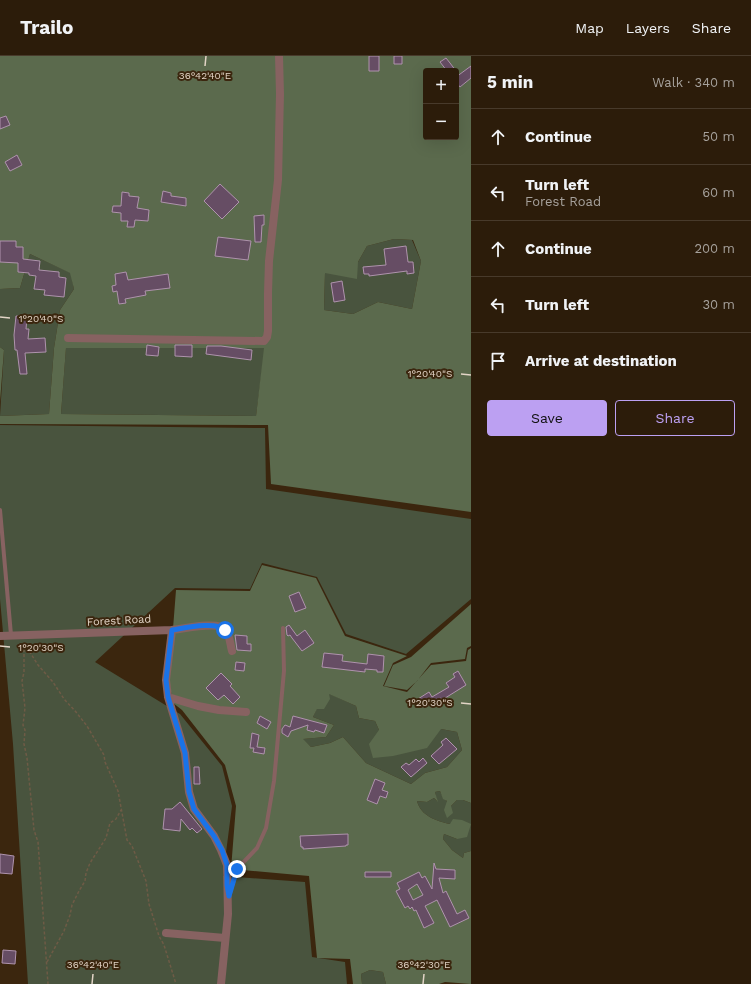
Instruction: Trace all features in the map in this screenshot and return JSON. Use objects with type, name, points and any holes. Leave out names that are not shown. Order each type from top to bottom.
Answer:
[{"type":"street","points":[[68,338],[264,341],[267,337],[269,261],[278,180],[280,94],[279,56]]},
{"type":"street","name":"Forest Road","points":[[0,636],[172,630],[206,626],[222,626],[229,636],[232,651]]},
{"type":"street","points":[[172,630],[166,680],[168,697],[185,753],[189,792],[194,809],[214,836],[222,850],[227,865],[227,885],[229,896],[221,984]]},
{"type":"street","points":[[168,697],[198,706],[219,710],[246,712]]},
{"type":"street","points":[[166,933],[226,938]]},
{"type":"lane","points":[[0,510],[15,635]]},
{"type":"lane","points":[[229,896],[237,869],[257,848],[266,828],[274,781],[284,670],[283,628]]},
{"type":"path","points":[[15,635],[24,642],[38,665],[87,726],[104,755],[105,762],[118,792],[127,840],[132,846],[146,881],[149,904],[176,984]]},
{"type":"path","points":[[24,642],[24,672],[22,681],[26,708],[23,725],[25,730],[24,744],[27,758],[34,830],[38,842],[48,984]]},
{"type":"path","points":[[47,963],[64,931],[72,905],[85,881],[86,872],[90,863],[106,838],[110,823],[116,819],[121,810]]},
{"type":"green space","points":[[0,56],[471,56],[471,512],[271,484],[268,425],[0,424],[0,416],[49,414],[54,348],[60,310],[74,289],[70,273],[30,254],[20,288],[0,289]],"holes":[[[394,239],[413,240],[421,261],[412,309],[378,302],[353,314],[324,310],[325,273],[357,279],[358,262],[367,246]],[[66,348],[264,348],[256,416],[61,414]]]},
{"type":"green space","points":[[394,239],[412,240],[421,261],[412,309],[378,302],[353,314],[324,310],[325,273],[358,262],[367,246]]},
{"type":"green space","points":[[30,254],[71,273],[74,289],[60,310],[54,348],[49,414],[0,416],[4,350],[0,347],[0,289],[20,288]]},
{"type":"green space","points":[[0,347],[4,350],[0,402]]},
{"type":"green space","points":[[66,347],[265,348],[256,416],[61,414]]},
{"type":"green space","points":[[0,425],[265,428],[266,489],[471,519],[471,599],[406,654],[346,634],[317,577],[262,563],[250,589],[175,588],[95,662],[180,714],[222,766],[232,806],[223,876],[305,882],[312,957],[345,962],[347,984],[28,984],[13,744],[0,599]]},
{"type":"green space","points":[[262,565],[316,578],[345,636],[407,656],[393,663],[383,686],[407,692],[431,665],[466,661],[468,650],[471,648],[471,803],[463,800],[457,800],[451,806],[453,813],[447,818],[444,810],[447,801],[443,799],[440,791],[435,792],[438,802],[434,798],[427,802],[417,801],[422,810],[434,819],[450,824],[453,819],[462,820],[471,824],[467,837],[457,839],[444,834],[443,839],[452,850],[463,858],[464,853],[471,851],[471,984],[445,982],[439,984],[386,984],[383,972],[370,970],[361,974],[362,984],[353,984],[350,959],[317,958],[309,876],[231,869],[236,806],[225,765],[182,710],[173,703],[169,680],[176,590],[250,591]],"holes":[[[329,694],[356,706],[359,718],[375,721],[379,730],[369,744],[373,758],[393,756],[427,748],[441,729],[457,732],[462,750],[447,767],[425,773],[411,784],[366,763],[343,737],[330,743],[311,747],[303,739],[326,737],[334,725],[313,717],[317,709],[324,709],[330,699]]]},
{"type":"green space","points":[[471,604],[471,646],[467,648],[465,659],[431,663],[417,681],[407,690],[384,686],[393,665],[411,657]]},
{"type":"green space","points":[[328,693],[356,706],[359,718],[375,721],[379,730],[441,729],[457,732],[462,750],[447,767],[425,773],[411,784],[366,763],[343,737],[330,743],[311,747],[302,739],[326,737],[334,725],[313,717],[317,708]]},
{"type":"green space","points":[[440,791],[451,806],[457,800],[463,800],[471,803],[471,851],[464,853],[463,858],[452,850],[443,839],[444,834],[457,839],[450,824],[430,817],[422,810],[417,801],[427,802],[434,798],[437,801],[435,792]]},
{"type":"green space","points":[[370,970],[383,972],[386,984],[362,984],[361,974]]},
{"type":"building","points":[[369,56],[379,56],[379,71],[369,71]]},
{"type":"building","points":[[394,56],[402,56],[402,64],[394,64]]},
{"type":"building","points":[[446,58],[454,68],[445,68],[440,62]]},
{"type":"building","points":[[471,66],[471,78],[460,87],[459,75]]},
{"type":"building","points":[[6,116],[10,125],[0,129],[0,118]]},
{"type":"building","points":[[17,155],[22,165],[10,171],[5,162]]},
{"type":"building","points":[[220,184],[239,202],[222,219],[204,201]]},
{"type":"building","points":[[163,191],[171,193],[171,196],[186,198],[186,206],[161,202]]},
{"type":"building","points":[[122,192],[129,193],[129,196],[139,197],[137,208],[149,210],[148,221],[135,220],[134,227],[127,227],[128,221],[121,221],[121,213],[112,212],[113,206],[121,206]]},
{"type":"building","points":[[264,215],[261,242],[255,242],[254,216]]},
{"type":"building","points":[[218,237],[251,241],[248,260],[215,256]]},
{"type":"building","points":[[0,241],[16,241],[16,247],[23,247],[23,259],[40,261],[39,270],[59,272],[59,277],[66,278],[64,297],[44,295],[45,290],[34,289],[36,276],[29,275],[29,273],[18,272],[18,263],[0,262]]},
{"type":"building","points":[[406,246],[408,262],[413,262],[414,273],[407,274],[407,271],[369,276],[369,274],[364,274],[363,267],[386,265],[384,249]]},
{"type":"building","points":[[126,272],[128,280],[168,274],[170,288],[145,291],[146,295],[125,299],[126,303],[119,304],[117,291],[113,292],[112,286],[116,285],[115,274]]},
{"type":"building","points":[[342,281],[345,300],[334,302],[331,283]]},
{"type":"building","points":[[16,316],[27,317],[26,329],[29,329],[28,339],[45,338],[46,352],[25,353],[27,374],[20,374],[17,350],[15,350],[14,335]]},
{"type":"building","points":[[147,345],[159,347],[158,356],[146,355]]},
{"type":"building","points":[[175,345],[192,345],[192,357],[175,356]]},
{"type":"building","points":[[207,346],[221,346],[252,350],[251,360],[206,354]]},
{"type":"building","points":[[299,592],[306,608],[295,612],[289,596]]},
{"type":"building","points":[[289,625],[297,636],[305,630],[314,643],[302,651],[290,635],[287,635],[286,627]]},
{"type":"building","points":[[235,635],[247,636],[247,644],[251,644],[251,651],[237,650]]},
{"type":"building","points":[[324,653],[343,655],[342,661],[367,664],[368,654],[384,656],[383,672],[365,669],[365,672],[322,667]]},
{"type":"building","points":[[236,662],[245,663],[244,671],[235,670]]},
{"type":"building","points":[[458,671],[466,685],[442,700],[441,698],[423,707],[418,699],[429,692],[432,697],[449,687],[446,683],[455,677],[453,674]]},
{"type":"building","points":[[221,673],[232,684],[230,686],[240,697],[233,704],[224,695],[218,700],[206,688]]},
{"type":"building","points":[[260,716],[271,722],[267,729],[257,723]]},
{"type":"building","points":[[293,716],[327,725],[324,733],[315,730],[314,732],[307,730],[308,725],[291,731],[288,737],[282,733],[282,729],[285,725],[290,727]]},
{"type":"building","points":[[252,733],[259,735],[257,747],[265,748],[264,754],[253,752],[254,748],[250,748]]},
{"type":"building","points":[[446,738],[457,749],[439,764],[431,756],[443,745],[441,742]]},
{"type":"building","points":[[423,758],[427,763],[411,777],[401,767],[406,763],[409,765],[416,759],[419,762]]},
{"type":"building","points":[[194,767],[199,767],[200,784],[194,784]]},
{"type":"building","points":[[375,779],[385,783],[382,790],[388,792],[386,798],[380,796],[377,804],[367,800]]},
{"type":"building","points":[[180,802],[202,829],[197,833],[192,828],[190,830],[181,819],[180,831],[163,829],[165,809],[172,809]]},
{"type":"building","points":[[348,834],[348,845],[346,846],[303,849],[303,847],[301,847],[300,836]]},
{"type":"building","points":[[0,854],[14,856],[12,874],[0,873]]},
{"type":"building","points":[[434,863],[436,869],[455,870],[455,879],[439,878],[443,893],[446,891],[457,914],[465,910],[469,918],[450,927],[437,900],[425,906],[434,923],[424,928],[416,910],[414,911],[412,907],[410,909],[408,906],[405,908],[396,891],[400,889],[397,883],[419,872],[422,878],[425,876],[432,889]],"holes":[[[417,884],[423,895],[413,900],[408,890]]]},
{"type":"building","points":[[365,872],[391,872],[391,877],[365,877]]},
{"type":"building","points":[[3,950],[16,951],[15,964],[2,963]]},
{"type":"route","points":[[225,630],[222,626],[206,626],[172,630],[166,680],[168,697],[185,753],[189,792],[194,809],[214,836],[222,850],[227,865],[226,876],[229,896],[237,869]]}]
